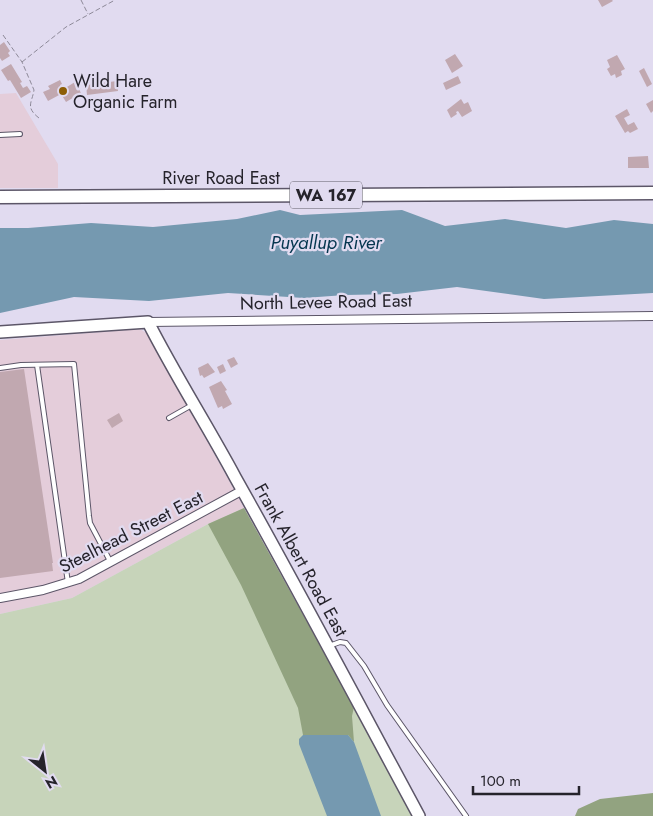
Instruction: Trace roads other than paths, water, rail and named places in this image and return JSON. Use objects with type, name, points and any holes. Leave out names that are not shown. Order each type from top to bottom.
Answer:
[{"type":"main road","name":"River Road East","points":[[0,197],[653,193]]},
{"type":"street","name":"North Levee Road East","points":[[0,332],[148,322],[653,316]]},
{"type":"street","name":"Frank Albert Road East","points":[[148,322],[243,490],[419,816]]},
{"type":"street","name":"Steelhead Street East","points":[[0,598],[43,590],[79,579],[243,490]]},
{"type":"lane","points":[[0,135],[20,134]]},
{"type":"lane","points":[[0,368],[74,364],[90,523],[110,561]]},
{"type":"lane","points":[[37,365],[68,583]]},
{"type":"lane","points":[[169,418],[194,404]]},
{"type":"lane","points":[[328,646],[340,642],[346,643],[364,666],[388,705],[466,816]]},
{"type":"water","name":"Puyallup River","points":[[280,210],[300,215],[402,210],[445,226],[505,219],[566,228],[614,220],[653,224],[653,293],[544,299],[457,287],[397,294],[304,298],[228,293],[149,301],[74,297],[0,313],[0,228],[28,228],[91,223],[153,227],[237,219]]},
{"type":"water","points":[[303,735],[348,735],[354,742],[381,816],[327,816],[299,744],[299,739]]},
{"type":"place","name":"Wild Hare Organic Farm","points":[[63,91]]}]
